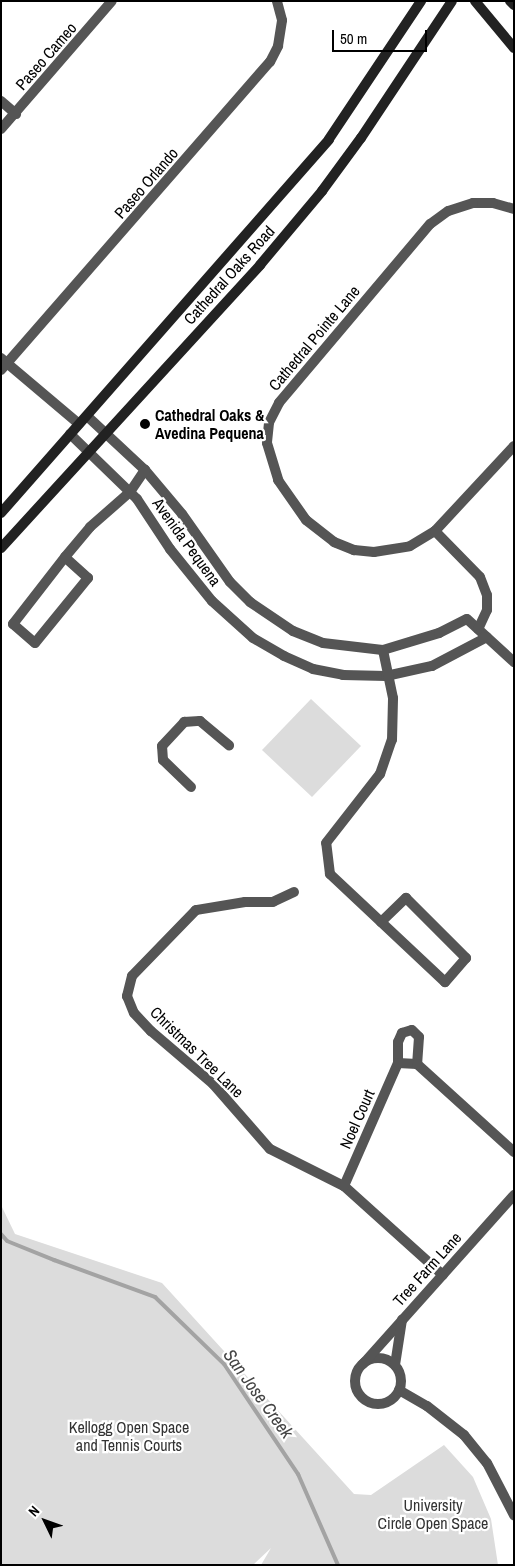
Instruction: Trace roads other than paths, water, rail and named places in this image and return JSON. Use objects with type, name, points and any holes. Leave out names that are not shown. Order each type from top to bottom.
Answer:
[{"type":"main road","name":"Cathedral Oaks Road","points":[[1,513],[329,139],[421,1]]},
{"type":"main road","name":"Cathedral Oaks Road","points":[[1,548],[105,432],[260,265],[322,191],[361,138],[452,1]]},
{"type":"main road","points":[[475,1],[514,48]]},
{"type":"main road","points":[[510,1],[514,6]]},
{"type":"street","name":"Paseo Cameo","points":[[1,129],[16,114],[112,1]]},
{"type":"street","name":"Paseo Orlando","points":[[3,364],[270,62],[278,46],[282,20],[277,1]]},
{"type":"street","points":[[1,101],[16,114]]},
{"type":"street","name":"Cathedral Pointe Lane","points":[[514,209],[493,203],[473,203],[448,210],[430,224],[279,403],[269,423],[267,443],[278,480],[306,520],[319,532],[354,550],[374,552],[410,546],[436,531],[514,446]]},
{"type":"street","points":[[3,364],[79,424]]},
{"type":"street","name":"Avenida Pequena","points":[[87,416],[145,470],[182,514],[230,582],[250,602],[293,631],[324,643],[383,650],[439,633],[467,619],[478,629]]},
{"type":"street","name":"Avenida Pequena","points":[[70,434],[89,450],[130,492],[195,581],[212,601],[253,638],[313,669],[343,675],[386,676],[432,666],[487,637]]},
{"type":"street","points":[[65,557],[88,578],[35,643],[13,624],[65,557],[90,527],[130,492],[145,470]]},
{"type":"street","points":[[436,531],[480,577],[487,595],[487,610],[478,629],[514,662]]},
{"type":"street","points":[[381,922],[406,898],[466,958],[445,982],[381,922],[330,874],[326,843],[380,774],[392,740],[393,698],[386,676],[383,650]]},
{"type":"street","points":[[191,787],[163,760],[162,746],[184,722],[200,721],[229,745]]},
{"type":"street","name":"Christmas Tree Lane","points":[[294,892],[273,902],[245,902],[196,910],[132,976],[127,996],[134,1013],[151,1031],[213,1084],[270,1149],[344,1186],[443,1275]]},
{"type":"street","name":"Noel Court","points":[[344,1186],[398,1063],[398,1042],[402,1033],[412,1030],[419,1037],[417,1064]]},
{"type":"street","points":[[398,1063],[417,1064],[514,1152]]},
{"type":"street","name":"Tree Farm Lane","points":[[363,1364],[514,1195]]},
{"type":"street","points":[[395,1365],[403,1319]]},
{"type":"street","points":[[383,1358],[395,1365],[401,1377],[399,1390],[385,1403],[373,1403],[363,1398],[355,1382],[363,1364],[383,1358]]},
{"type":"street","points":[[399,1390],[428,1406],[464,1436],[487,1463],[514,1515]]},
{"type":"waterway","name":"San Jose Creek","points":[[1,1234],[7,1241],[155,1297],[224,1364],[298,1474],[338,1565]]},
{"type":"place","name":"Cathedral Oaks & Avedina Pequena","points":[[145,424]]},
{"type":"park label","name":"Kellogg Open Space and Tennis Courts","points":[[129,1436]]},
{"type":"park label","name":"University Circle Open Space","points":[[433,1514]]}]
